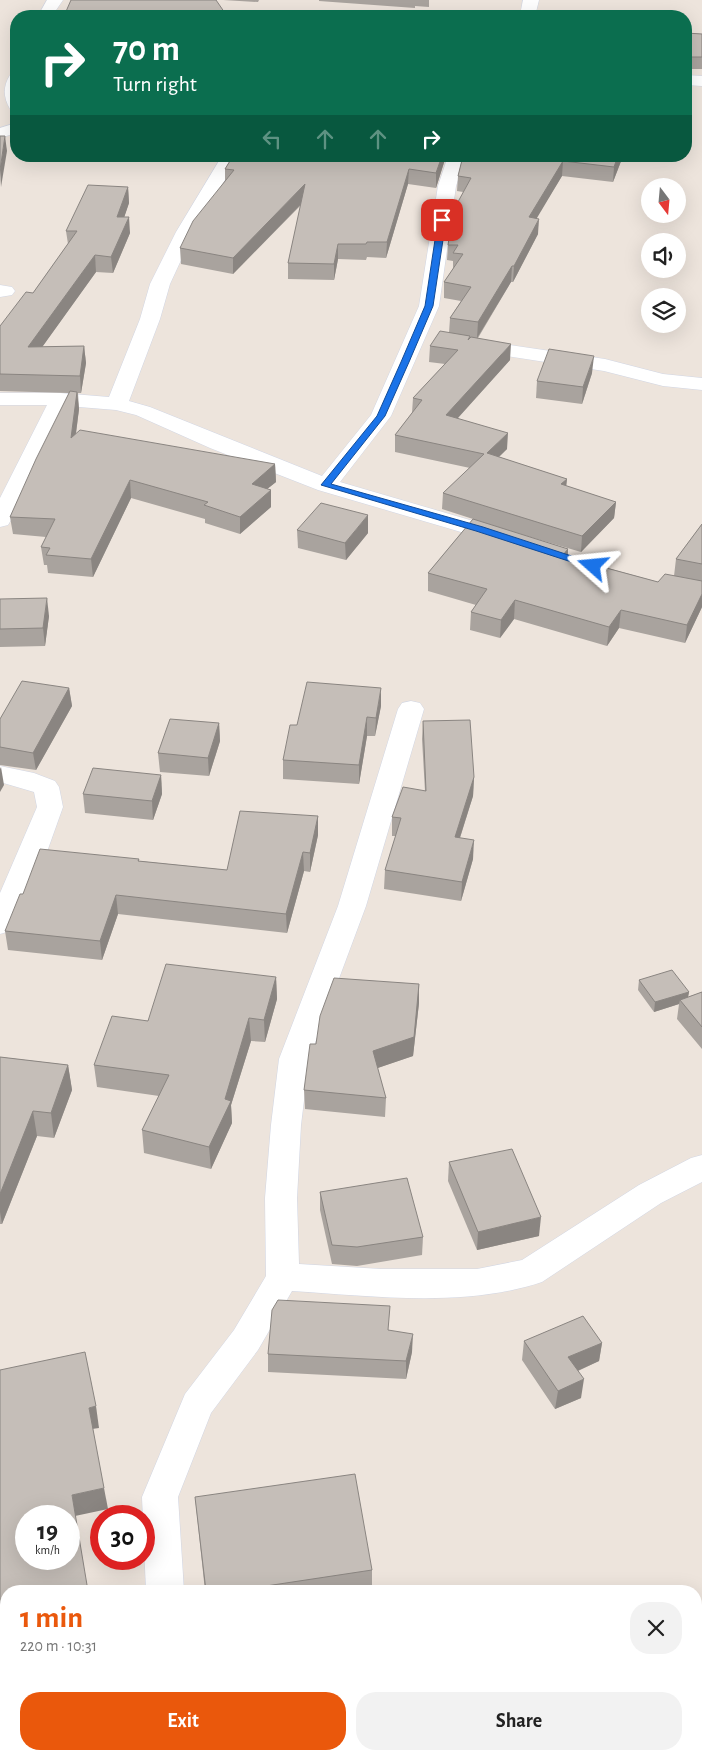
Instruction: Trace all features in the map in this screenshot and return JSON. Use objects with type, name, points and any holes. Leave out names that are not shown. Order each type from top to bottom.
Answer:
[{"type":"street","points":[[117,404],[150,319],[160,284],[185,232],[226,162]]},
{"type":"street","points":[[326,485],[381,416],[429,306],[447,186],[455,162]]},
{"type":"street","points":[[454,342],[539,357],[605,365],[663,380],[702,384]]},
{"type":"street","points":[[0,520],[60,399]]},
{"type":"street","points":[[0,400],[60,399],[117,404],[143,411],[168,420],[218,443],[326,485],[527,545]]},
{"type":"street","points":[[165,1585],[160,1497],[197,1405],[246,1340],[283,1277],[281,1198],[286,1125],[294,1059],[352,906],[411,708]]},
{"type":"street","points":[[0,774],[25,779],[46,787],[50,806],[34,849],[0,924]]},
{"type":"street","points":[[283,1277],[381,1283],[477,1283],[530,1272],[650,1194],[702,1167]]},
{"type":"building","points":[[71,0],[216,0],[223,10],[67,10]]},
{"type":"building","points":[[692,33],[702,34],[702,57],[692,57]]},
{"type":"building","points":[[0,136],[5,136],[0,170]]},
{"type":"building","points":[[229,162],[440,162],[436,173],[409,169],[387,242],[338,244],[334,264],[288,263],[305,184],[233,258],[180,248],[193,221],[234,170],[225,169]]},
{"type":"building","points":[[462,162],[562,162],[529,217],[539,219],[514,266],[512,266],[478,322],[450,318],[471,287],[444,282],[463,254],[453,253],[458,245],[448,245],[453,211],[471,178],[458,176]]},
{"type":"building","points":[[572,162],[616,162],[614,167]]},
{"type":"building","points":[[88,185],[128,187],[117,217],[129,217],[111,257],[95,255],[28,347],[84,346],[80,376],[0,374],[0,326],[26,292],[33,293],[77,231],[66,231]]},
{"type":"building","points":[[440,331],[470,336],[468,340],[471,337],[511,344],[446,415],[508,433],[487,453],[567,479],[561,484],[616,502],[582,536],[443,493],[484,454],[395,435],[422,400],[413,398],[458,350],[430,346]]},
{"type":"building","points":[[549,349],[594,356],[583,387],[537,381]]},
{"type":"building","points":[[70,391],[77,392],[71,438],[80,430],[275,464],[252,484],[271,490],[240,517],[204,505],[208,502],[130,480],[91,559],[46,555],[50,548],[41,547],[55,519],[10,517]]},
{"type":"building","points":[[321,503],[368,515],[345,543],[297,530]]},
{"type":"building","points":[[473,519],[568,549],[562,556],[658,582],[665,574],[702,581],[702,594],[687,625],[621,610],[609,627],[515,600],[501,620],[471,612],[487,589],[428,573]]},
{"type":"building","points":[[702,524],[702,564],[676,559]]},
{"type":"building","points":[[47,598],[43,628],[0,629],[0,599]]},
{"type":"building","points":[[22,681],[69,688],[33,753],[0,747],[0,719]]},
{"type":"building","points":[[307,682],[381,688],[376,718],[367,717],[359,765],[283,760],[290,725],[297,725]]},
{"type":"building","points":[[170,719],[219,723],[208,758],[158,753]]},
{"type":"building","points":[[470,720],[474,777],[455,837],[474,840],[462,882],[385,870],[401,818],[392,817],[403,787],[426,791],[423,721]]},
{"type":"building","points":[[93,768],[161,775],[152,801],[83,794]]},
{"type":"building","points":[[240,811],[318,816],[310,853],[303,852],[286,914],[116,895],[100,941],[5,931],[20,894],[23,894],[40,849],[227,870]]},
{"type":"building","points":[[166,964],[276,977],[264,1020],[249,1018],[225,1099],[231,1101],[209,1147],[142,1130],[169,1075],[94,1065],[112,1016],[148,1021]]},
{"type":"building","points":[[672,970],[689,992],[655,1002],[639,980]]},
{"type":"building","points":[[334,978],[419,984],[414,1037],[373,1051],[386,1098],[304,1090],[310,1044],[316,1044],[320,1016]]},
{"type":"building","points":[[702,992],[702,1027],[680,1000]]},
{"type":"building","points":[[0,1057],[68,1065],[51,1113],[33,1111],[0,1194]]},
{"type":"building","points":[[512,1149],[541,1217],[478,1232],[449,1162]]},
{"type":"building","points":[[407,1178],[423,1237],[357,1247],[332,1245],[320,1192]]},
{"type":"building","points":[[278,1300],[390,1306],[388,1330],[413,1334],[406,1361],[268,1354],[272,1310]]},
{"type":"building","points":[[583,1316],[602,1343],[568,1357],[584,1379],[558,1391],[524,1341]]},
{"type":"building","points":[[85,1352],[96,1406],[89,1408],[104,1488],[72,1495],[74,1505],[15,1505],[15,1570],[80,1570],[80,1543],[87,1585],[0,1585],[0,1370]]},
{"type":"building","points":[[355,1474],[372,1570],[273,1585],[205,1585],[195,1497]]},
{"type":"route","points":[[442,220],[429,306],[405,362],[381,416],[326,485],[480,529],[593,566]]}]
